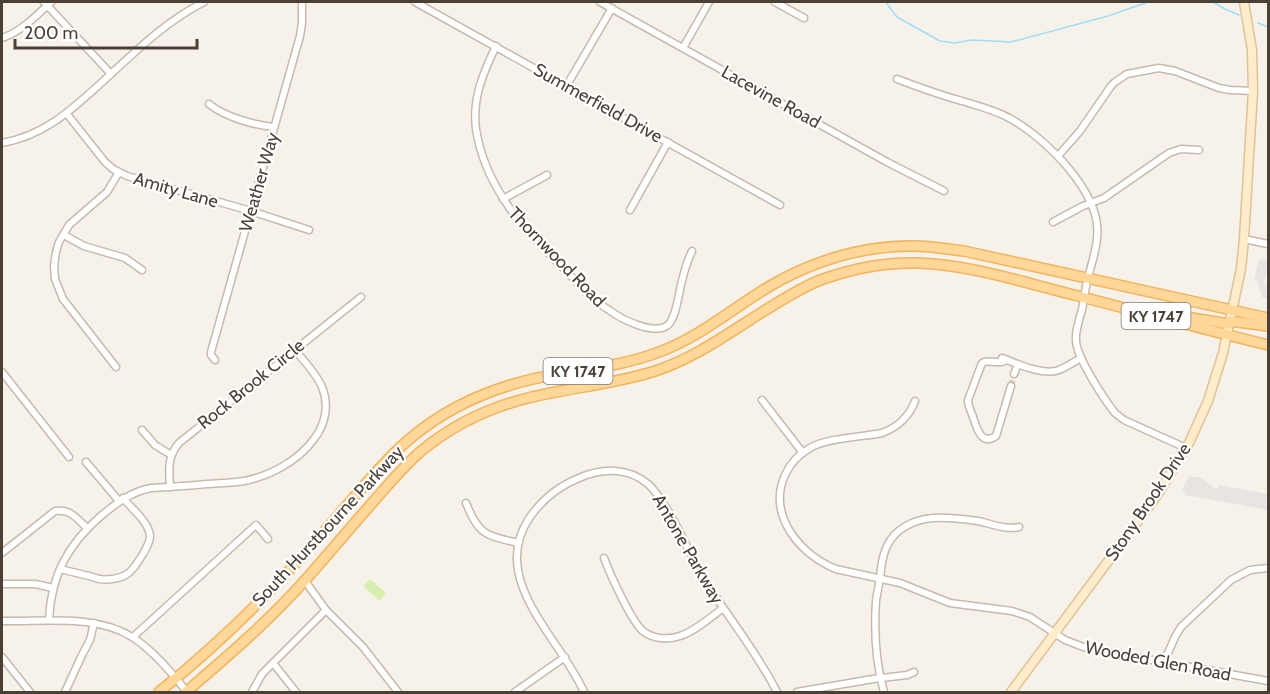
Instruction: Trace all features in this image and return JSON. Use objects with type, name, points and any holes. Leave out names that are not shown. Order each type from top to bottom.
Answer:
[{"type":"main road","name":"South Hurstbourne Parkway","points":[[159,693],[237,624],[268,593],[385,462],[430,423],[492,391],[537,378],[624,363],[659,352],[687,340],[770,287],[821,261],[862,251],[912,246],[937,247],[1269,318]]},
{"type":"main road","name":"South Hurstbourne Parkway","points":[[187,692],[230,655],[304,581],[419,453],[450,430],[489,411],[524,399],[629,379],[683,360],[804,287],[824,278],[868,267],[914,263],[937,264],[992,274],[1269,345]]},
{"type":"main road","points":[[1129,309],[1269,326]]},
{"type":"street","points":[[2,143],[37,132],[67,114],[174,19],[204,2]]},
{"type":"street","name":"Weather Way","points":[[215,360],[211,352],[300,36],[302,2]]},
{"type":"street","name":"Summerfield Drive","points":[[415,2],[780,205]]},
{"type":"street","name":"Lacevine Road","points":[[600,2],[887,162],[944,191]]},
{"type":"street","points":[[683,48],[710,2]]},
{"type":"street","points":[[775,2],[804,18]]},
{"type":"street","name":"Stony Brook Drive","points":[[1011,693],[1158,494],[1186,448],[1204,409],[1223,353],[1241,269],[1253,91],[1252,50],[1244,2]]},
{"type":"street","points":[[2,38],[17,31],[48,3],[111,74]]},
{"type":"street","points":[[567,85],[612,8]]},
{"type":"street","name":"Thornwood Road","points":[[496,46],[480,82],[475,108],[476,129],[482,156],[493,181],[514,216],[526,229],[592,297],[608,310],[629,321],[654,329],[668,325],[674,316],[683,274],[692,251]]},
{"type":"street","points":[[1058,156],[1080,131],[1111,86],[1127,74],[1163,68],[1219,88],[1253,91]]},
{"type":"street","points":[[897,79],[1002,114],[1028,129],[1046,144],[1078,181],[1090,203],[1098,227],[1076,341],[1078,352],[1115,413],[1124,420],[1186,448]]},
{"type":"street","points":[[209,104],[223,114],[274,127]]},
{"type":"street","name":"Amity Lane","points":[[67,114],[105,162],[127,176],[309,230]]},
{"type":"street","points":[[630,210],[668,142]]},
{"type":"street","points":[[1053,222],[1104,198],[1169,153],[1181,149],[1199,150]]},
{"type":"street","points":[[116,367],[68,306],[55,279],[54,259],[59,242],[69,225],[107,192],[119,172]]},
{"type":"street","points":[[503,199],[547,175]]},
{"type":"street","points":[[64,235],[84,246],[126,258],[142,270]]},
{"type":"street","points":[[1244,239],[1269,244]]},
{"type":"street","name":"Rock Brook Circle","points":[[171,455],[179,443],[361,297]]},
{"type":"street","points":[[49,620],[53,588],[60,569],[75,543],[87,528],[121,499],[141,490],[241,481],[263,476],[287,463],[309,446],[323,423],[325,397],[319,381],[294,349]]},
{"type":"street","points":[[1011,386],[996,436],[987,439],[978,431],[968,405],[982,363],[987,361],[1001,363],[1005,359],[1050,372],[1081,358]]},
{"type":"street","points":[[1014,375],[1018,364]]},
{"type":"street","points":[[2,372],[69,458]]},
{"type":"street","points":[[762,400],[803,453]]},
{"type":"street","name":"Wooded Glen Road","points":[[915,401],[909,415],[889,430],[873,435],[822,443],[803,453],[790,467],[781,490],[783,516],[792,536],[809,554],[844,572],[911,586],[950,603],[1012,611],[1030,617],[1065,640],[1086,648],[1269,681]]},
{"type":"street","points":[[142,430],[155,444],[171,455],[170,487]]},
{"type":"street","points":[[60,569],[106,580],[125,576],[134,568],[149,543],[150,535],[145,524],[86,462]]},
{"type":"street","name":"Antone Parkway","points":[[518,543],[524,527],[548,496],[582,477],[601,471],[615,471],[630,474],[650,485],[677,526],[706,583],[767,672],[777,693]]},
{"type":"street","points":[[466,503],[471,518],[480,530],[488,535],[518,543],[518,570],[525,594],[537,618],[578,678],[584,693]]},
{"type":"street","points":[[2,553],[55,510],[69,512],[87,528]]},
{"type":"street","points":[[884,693],[876,619],[884,552],[890,540],[903,528],[917,521],[932,518],[977,521],[1008,528],[1019,527]]},
{"type":"street","points":[[133,637],[256,525],[268,539]]},
{"type":"street","points":[[604,558],[635,621],[644,632],[653,636],[669,639],[684,635],[723,609]]},
{"type":"street","points":[[1164,662],[1181,627],[1231,580],[1250,570],[1269,568]]},
{"type":"street","points":[[304,581],[327,610],[363,648],[398,693]]},
{"type":"street","points":[[2,584],[35,584],[53,588]]},
{"type":"street","points":[[252,693],[262,674],[327,610]]},
{"type":"street","points":[[2,621],[49,620],[94,623],[116,628],[133,637],[151,652],[187,692]]},
{"type":"street","points":[[65,693],[90,640],[94,623]]},
{"type":"street","points":[[2,657],[30,693]]},
{"type":"street","points":[[515,693],[565,657]]},
{"type":"street","points":[[273,663],[296,693]]},
{"type":"street","points":[[797,693],[914,672]]},
{"type":"green space","points":[[370,579],[386,593],[380,601],[363,586]]},
{"type":"shaded area","points":[[1259,259],[1268,260],[1264,282],[1268,289],[1268,299],[1261,297],[1258,281],[1254,281]]},
{"type":"shaded area","points":[[1189,476],[1200,477],[1215,489],[1218,489],[1219,485],[1268,494],[1268,510],[1185,495],[1185,491],[1182,490]]},
{"type":"waterway","points":[[887,2],[897,17],[940,41],[955,43],[972,40],[1011,42],[1108,16],[1148,2]]},
{"type":"waterway","points":[[1213,2],[1239,15]]},
{"type":"waterway","points":[[1258,23],[1268,27]]},
{"type":"tunnel","points":[[1011,386],[1014,374]]}]
